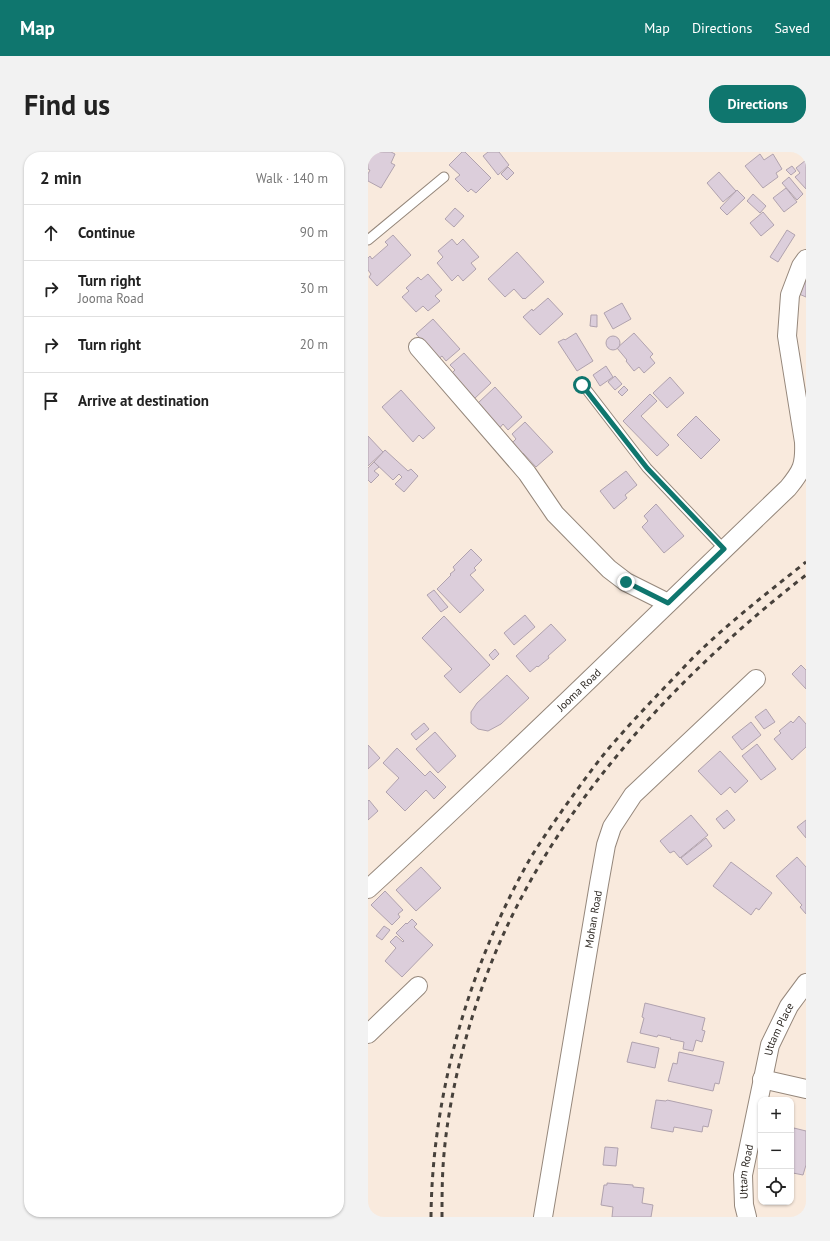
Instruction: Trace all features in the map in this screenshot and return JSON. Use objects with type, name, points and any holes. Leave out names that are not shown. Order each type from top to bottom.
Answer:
[{"type":"street","name":"Jooma Road","points":[[368,889],[432,830],[788,488],[798,475],[803,464],[804,456],[801,420],[787,336],[790,295],[801,266],[806,259]]},
{"type":"street","points":[[418,347],[527,473],[544,500],[561,520],[609,569],[626,582],[668,603]]},
{"type":"street","name":"Mohan Road","points":[[543,1217],[598,884],[606,845],[612,827],[619,814],[634,795],[756,679]]},
{"type":"street","name":"Uttam Place","points":[[762,1079],[770,1046],[789,1006],[806,983]]},
{"type":"street","points":[[368,1034],[418,986]]},
{"type":"street","points":[[762,1079],[806,1089]]},
{"type":"street","name":"Uttam Road","points":[[747,1217],[744,1205],[743,1175],[762,1079]]},
{"type":"lane","points":[[368,240],[444,176]]},
{"type":"lane","points":[[582,385],[647,468],[724,549]]},
{"type":"building","points":[[368,152],[391,152],[395,154],[391,163],[395,165],[381,188],[368,181],[368,174],[370,170],[368,169]]},
{"type":"building","points":[[462,152],[465,152],[491,178],[476,193],[471,189],[468,192],[455,179],[460,175],[449,165]]},
{"type":"building","points":[[488,152],[499,152],[509,165],[498,175],[483,156]]},
{"type":"building","points":[[760,154],[764,160],[773,154],[782,169],[776,173],[778,177],[763,188],[745,166]]},
{"type":"building","points":[[806,160],[806,189],[795,177],[800,173],[796,168]]},
{"type":"building","points":[[792,166],[796,171],[791,175],[786,170]]},
{"type":"building","points":[[508,167],[514,173],[507,180],[501,174]]},
{"type":"building","points":[[719,172],[736,191],[723,202],[707,183]]},
{"type":"building","points":[[789,177],[803,194],[797,200],[782,183]]},
{"type":"building","points":[[786,188],[797,202],[784,212],[773,198]]},
{"type":"building","points":[[737,190],[745,198],[727,215],[720,208]]},
{"type":"building","points":[[753,194],[766,206],[760,213],[747,201]]},
{"type":"building","points":[[455,208],[464,216],[454,227],[445,219]]},
{"type":"building","points":[[763,212],[774,225],[761,236],[750,223]]},
{"type":"building","points":[[787,230],[795,235],[778,262],[770,257]]},
{"type":"building","points":[[393,235],[411,255],[377,286],[369,277],[371,274],[368,270],[368,258],[370,256],[372,259],[388,245],[385,242]]},
{"type":"building","points":[[452,239],[457,245],[463,239],[479,257],[471,263],[476,269],[463,281],[458,275],[452,281],[437,263],[443,257],[438,251]]},
{"type":"building","points":[[517,252],[544,282],[525,299],[523,299],[514,289],[505,297],[488,279]]},
{"type":"building","points":[[428,274],[442,290],[435,296],[440,301],[428,311],[423,306],[416,312],[402,297],[409,291],[406,288],[418,277],[421,280]]},
{"type":"building","points":[[806,280],[806,297],[799,294]]},
{"type":"building","points":[[548,298],[563,314],[540,335],[523,317],[532,309],[533,311]]},
{"type":"building","points":[[622,303],[631,319],[613,329],[604,313]]},
{"type":"building","points":[[591,315],[597,315],[597,327],[590,326]]},
{"type":"building","points":[[433,319],[460,349],[446,361],[442,356],[436,361],[429,348],[416,334]]},
{"type":"building","points":[[576,333],[593,361],[577,371],[558,342],[564,339],[565,340]]},
{"type":"building","points":[[634,333],[653,354],[650,357],[655,363],[644,373],[639,367],[634,371],[617,348]]},
{"type":"building","points":[[613,336],[618,338],[620,343],[618,348],[613,350],[608,348],[606,343],[608,338]]},
{"type":"building","points":[[464,353],[491,383],[474,399],[449,376],[455,370],[450,365]]},
{"type":"building","points":[[606,366],[613,377],[600,386],[593,375]]},
{"type":"building","points":[[615,376],[622,384],[615,390],[608,382]]},
{"type":"building","points":[[670,377],[684,393],[667,408],[653,393]]},
{"type":"building","points":[[624,386],[628,390],[622,396],[618,392]]},
{"type":"building","points":[[495,387],[522,417],[508,430],[503,424],[498,430],[488,419],[490,417],[478,403]]},
{"type":"building","points":[[401,390],[435,428],[423,439],[419,435],[413,442],[382,407]]},
{"type":"building","points":[[650,394],[657,401],[641,416],[669,445],[657,456],[623,421]]},
{"type":"building","points":[[696,416],[720,440],[701,459],[677,435]]},
{"type":"building","points":[[525,422],[553,452],[536,467],[523,453],[520,455],[511,444],[516,439],[512,434]]},
{"type":"building","points":[[368,436],[383,452],[368,466]]},
{"type":"building","points":[[385,450],[408,471],[411,469],[418,476],[404,492],[395,484],[402,477],[399,474],[393,480],[374,462]]},
{"type":"building","points":[[374,462],[379,467],[374,471],[379,475],[371,483],[368,480],[368,468]]},
{"type":"building","points":[[626,471],[637,485],[625,495],[627,498],[614,509],[600,491]]},
{"type":"building","points":[[656,504],[684,536],[664,553],[642,527],[648,521],[644,516]]},
{"type":"building","points":[[471,549],[482,560],[474,568],[476,570],[470,575],[484,590],[460,613],[437,589],[455,570],[453,567]]},
{"type":"building","points":[[434,590],[448,607],[441,612],[427,595]]},
{"type":"building","points":[[525,615],[535,627],[514,645],[504,633]]},
{"type":"building","points":[[444,616],[490,665],[460,693],[444,676],[452,669],[422,638]]},
{"type":"building","points":[[551,624],[566,640],[548,656],[549,658],[530,672],[516,656]]},
{"type":"building","points":[[495,649],[499,654],[493,660],[489,655]]},
{"type":"building","points":[[801,665],[806,670],[806,689],[792,674]]},
{"type":"building","points":[[507,675],[529,698],[501,724],[488,731],[478,729],[471,723],[471,712],[477,703]]},
{"type":"building","points":[[766,709],[775,722],[764,729],[755,717]]},
{"type":"building","points":[[799,716],[806,724],[806,747],[792,760],[774,739],[781,733],[779,731],[791,721],[793,723]]},
{"type":"building","points":[[751,722],[761,735],[742,750],[732,737]]},
{"type":"building","points":[[424,723],[429,729],[416,740],[411,734]]},
{"type":"building","points":[[435,732],[456,756],[438,773],[416,749]]},
{"type":"building","points":[[757,744],[776,769],[761,780],[742,756]]},
{"type":"building","points":[[368,745],[380,758],[368,769]]},
{"type":"building","points":[[397,748],[425,776],[430,771],[446,787],[434,799],[426,790],[405,811],[386,792],[399,778],[383,763]]},
{"type":"building","points":[[720,751],[748,781],[735,793],[730,787],[721,795],[698,771]]},
{"type":"building","points":[[369,800],[378,811],[368,820],[368,801]]},
{"type":"building","points":[[727,810],[735,820],[724,829],[716,819]]},
{"type":"building","points":[[691,815],[708,835],[680,858],[674,851],[670,853],[660,841]]},
{"type":"building","points":[[806,820],[806,838],[797,827]]},
{"type":"building","points":[[706,838],[712,846],[687,865],[681,858]]},
{"type":"building","points":[[797,857],[806,867],[806,914],[800,907],[802,905],[776,876]]},
{"type":"building","points":[[731,862],[772,893],[759,910],[756,908],[751,915],[713,886]]},
{"type":"building","points":[[421,867],[441,888],[416,911],[396,890]]},
{"type":"building","points":[[385,891],[403,910],[398,914],[400,917],[392,925],[371,905]]},
{"type":"building","points":[[412,919],[417,924],[414,927],[433,945],[402,977],[385,961],[396,948],[390,942],[396,936],[403,942],[404,941],[396,933]]},
{"type":"building","points":[[384,926],[390,930],[382,940],[376,936]]},
{"type":"building","points":[[645,1003],[705,1018],[702,1030],[705,1031],[702,1042],[696,1040],[693,1051],[683,1049],[684,1042],[658,1035],[657,1037],[640,1033],[644,1018],[642,1017]]},
{"type":"building","points":[[632,1042],[659,1048],[655,1068],[627,1062]]},
{"type":"building","points":[[679,1052],[724,1062],[719,1084],[715,1083],[713,1091],[668,1081],[673,1063],[677,1064]]},
{"type":"building","points":[[656,1100],[667,1100],[712,1110],[708,1127],[703,1126],[702,1132],[674,1127],[673,1132],[651,1128]]},
{"type":"building","points":[[794,1128],[806,1131],[806,1165],[803,1175],[794,1173]]},
{"type":"building","points":[[605,1147],[618,1148],[616,1166],[603,1165]]},
{"type":"building","points":[[607,1183],[633,1185],[633,1187],[644,1188],[642,1203],[653,1205],[651,1217],[612,1217],[613,1207],[601,1205],[604,1185],[607,1185]]},
{"type":"railway","points":[[431,1217],[433,1170],[438,1123],[458,1031],[473,985],[490,941],[509,898],[531,857],[559,815],[609,748],[693,657],[754,604],[806,562]]},
{"type":"railway","points":[[442,1217],[446,1136],[451,1104],[466,1038],[499,944],[512,916],[539,866],[569,819],[603,773],[640,729],[679,687],[720,648],[762,610],[806,575]]},
{"type":"route","points":[[582,385],[647,468],[724,549],[668,603],[626,582]]}]
